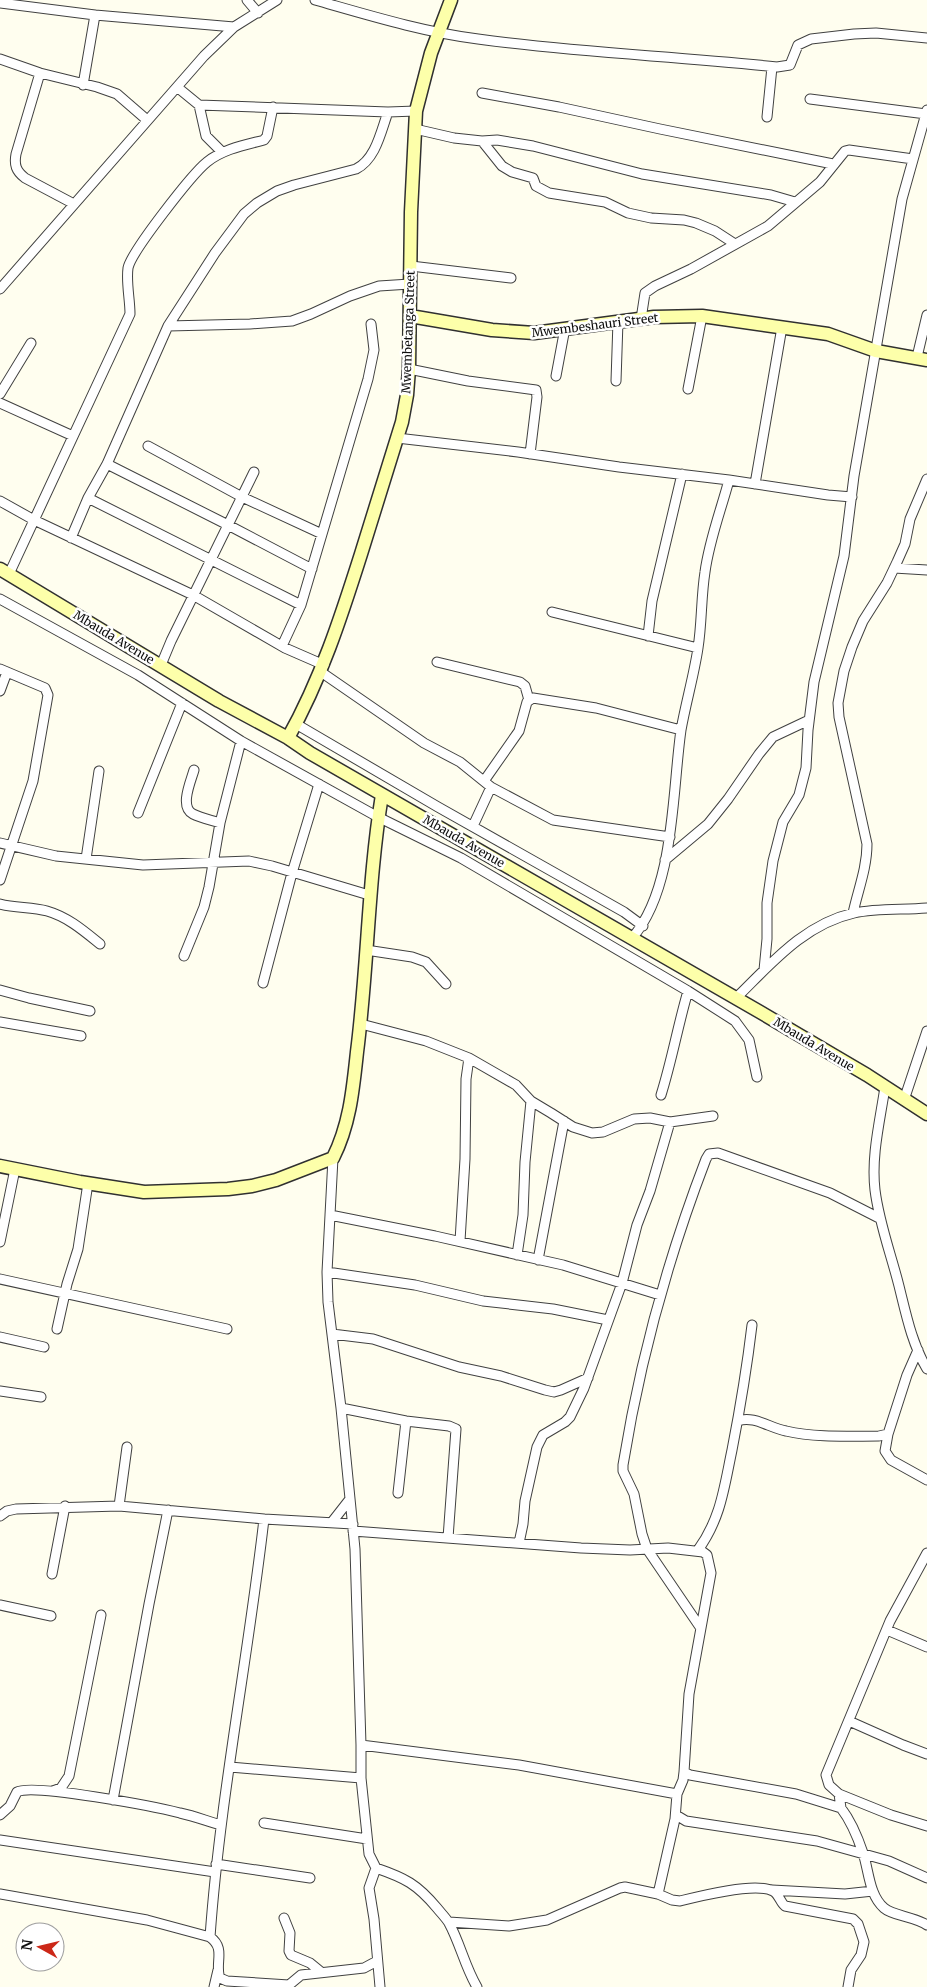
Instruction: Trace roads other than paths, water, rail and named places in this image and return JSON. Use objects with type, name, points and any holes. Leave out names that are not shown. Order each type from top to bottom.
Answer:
[{"type":"street","points":[[247,0],[258,13]]},
{"type":"street","points":[[0,289],[204,56],[234,27],[277,0]]},
{"type":"street","points":[[315,0],[439,32],[476,39],[772,67],[790,64],[798,45],[811,39],[876,33],[927,38]]},
{"type":"street","name":"Mwembetanga Street","points":[[288,738],[322,669],[397,438],[407,395],[416,111],[423,80],[451,0]]},
{"type":"street","points":[[0,4],[95,15],[234,27]]},
{"type":"street","points":[[83,84],[95,15]]},
{"type":"street","points":[[0,59],[40,73],[117,94],[147,120]]},
{"type":"street","points":[[767,117],[772,67]]},
{"type":"street","points":[[40,73],[16,154],[16,168],[25,178],[74,204]]},
{"type":"street","points":[[176,87],[199,105],[388,112],[416,111]]},
{"type":"street","points":[[482,93],[559,106],[677,133],[833,164]]},
{"type":"street","points":[[764,970],[768,939],[767,903],[773,861],[783,822],[799,795],[806,768],[814,682],[844,556],[854,476],[902,199],[927,112],[810,99]]},
{"type":"street","points":[[199,105],[206,136],[222,152]]},
{"type":"street","points":[[4,572],[34,520],[130,314],[128,267],[138,247],[206,162],[222,152],[264,140],[267,136],[274,107]]},
{"type":"street","points":[[71,538],[168,326],[215,253],[244,214],[257,203],[285,188],[363,166],[372,153],[388,112]]},
{"type":"street","points":[[414,129],[454,138],[482,141],[497,140],[533,146],[642,174],[771,195],[794,202]]},
{"type":"street","points":[[482,141],[502,166],[512,172],[533,178],[536,186],[545,192],[605,202],[628,214],[696,223],[715,231],[735,244]]},
{"type":"street","points":[[641,319],[645,293],[735,244],[752,237],[768,226],[794,202],[820,182],[845,151],[913,159]]},
{"type":"street","points":[[411,266],[511,278]]},
{"type":"street","points":[[168,326],[250,324],[292,320],[312,314],[372,288],[410,284]]},
{"type":"street","points":[[922,359],[927,315]]},
{"type":"street","name":"Mwembeshauri Street","points":[[410,316],[492,330],[534,333],[654,316],[702,316],[828,334],[876,351],[922,359]]},
{"type":"street","points":[[688,389],[702,316]]},
{"type":"street","points":[[616,381],[618,322]]},
{"type":"street","points":[[282,646],[301,605],[368,379],[374,350],[371,324]]},
{"type":"street","points":[[755,484],[782,327]]},
{"type":"street","points":[[556,376],[565,328]]},
{"type":"street","points":[[0,394],[31,342]]},
{"type":"street","points":[[409,369],[468,381],[536,390],[537,397],[530,454]]},
{"type":"street","points":[[0,402],[73,436]]},
{"type":"street","points":[[397,438],[852,497]]},
{"type":"street","points":[[148,446],[242,497],[322,534]]},
{"type":"street","points":[[106,464],[312,569]]},
{"type":"street","points":[[160,665],[254,472]]},
{"type":"street","points":[[648,636],[652,601],[682,474]]},
{"type":"street","points":[[853,913],[867,862],[867,844],[839,717],[838,704],[844,671],[860,629],[894,568],[905,544],[910,519],[927,479]]},
{"type":"street","points":[[632,938],[643,926],[650,911],[670,837],[681,730],[698,648],[705,572],[728,480]]},
{"type":"street","points":[[88,498],[301,605]]},
{"type":"street","points":[[0,500],[34,520],[193,595],[322,669],[424,743],[460,762],[487,784],[553,820],[670,837]]},
{"type":"street","points":[[917,502],[927,505]]},
{"type":"street","points":[[894,568],[927,570]]},
{"type":"street","name":"Mbauda Avenue","points":[[4,572],[219,701],[288,738],[310,754],[736,998],[927,1114]]},
{"type":"street","points":[[0,599],[89,647],[241,741],[378,817],[461,858],[688,991],[735,1021],[749,1040],[757,1077]]},
{"type":"street","points":[[552,612],[698,648]]},
{"type":"street","points":[[437,662],[520,682],[525,686],[529,700],[519,731],[487,784],[473,826]]},
{"type":"street","points":[[0,691],[4,670],[45,688],[48,696],[34,781],[0,880]]},
{"type":"street","points":[[529,700],[540,698],[596,708],[681,730]]},
{"type":"street","points":[[138,813],[182,703]]},
{"type":"street","points":[[665,860],[708,824],[773,737],[809,720]]},
{"type":"street","points":[[296,724],[624,912],[643,926]]},
{"type":"street","points":[[184,956],[204,907],[220,823],[241,741]]},
{"type":"street","points":[[194,770],[187,797],[187,807],[191,814],[220,823]]},
{"type":"street","points":[[86,859],[99,771]]},
{"type":"street","points":[[264,983],[292,873],[320,784]]},
{"type":"street","points":[[382,795],[369,895],[361,1024],[351,1103],[345,1129],[333,1158],[327,1272],[328,1302],[353,1527],[361,1778],[369,1854],[376,1868],[396,1875],[416,1886],[449,1922],[467,1968],[477,1987]]},
{"type":"street","points":[[0,843],[56,856],[143,865],[250,861],[369,895]]},
{"type":"street","points":[[0,904],[42,910],[58,915],[79,927],[100,944]]},
{"type":"street","points":[[736,998],[794,942],[829,922],[853,913],[927,908]]},
{"type":"street","points":[[366,950],[412,957],[426,962],[446,984]]},
{"type":"street","points":[[0,990],[90,1011]]},
{"type":"street","points":[[661,1094],[671,1064],[678,1024],[688,991]]},
{"type":"street","points":[[0,1022],[81,1036]]},
{"type":"street","points":[[361,1024],[426,1041],[469,1058],[516,1085],[532,1101],[573,1127],[592,1133],[603,1132],[634,1119],[650,1118],[670,1122],[713,1116]]},
{"type":"street","points":[[904,1100],[927,1031]]},
{"type":"street","points":[[460,1241],[465,1159],[466,1079],[469,1058]]},
{"type":"street","points":[[885,1087],[874,1157],[874,1188],[879,1218],[918,1350],[927,1369]]},
{"type":"street","points":[[517,1255],[523,1216],[525,1162],[532,1101]]},
{"type":"street","points":[[538,1260],[564,1121]]},
{"type":"street","points":[[519,1543],[535,1453],[541,1437],[570,1417],[588,1378],[622,1283],[637,1225],[650,1191],[670,1122]]},
{"type":"street","points":[[700,1627],[647,1549],[634,1494],[623,1471],[622,1464],[638,1377],[660,1295],[688,1208],[709,1154],[718,1153],[830,1193],[879,1218]]},
{"type":"street","points":[[0,1166],[144,1192],[228,1189],[276,1180],[333,1158]]},
{"type":"street","points":[[0,1242],[14,1169]]},
{"type":"street","points":[[58,1328],[64,1294],[78,1249],[88,1183]]},
{"type":"street","points":[[330,1215],[460,1241],[538,1260],[660,1295]]},
{"type":"street","points":[[327,1272],[415,1286],[483,1302],[553,1309],[608,1320]]},
{"type":"street","points":[[0,1279],[227,1328]]},
{"type":"street","points":[[698,1550],[713,1527],[720,1506],[738,1421],[752,1326]]},
{"type":"street","points":[[332,1334],[373,1339],[459,1367],[501,1376],[554,1392],[588,1378]]},
{"type":"street","points":[[0,1337],[44,1347]]},
{"type":"street","points":[[918,1350],[907,1375],[885,1446],[888,1456],[901,1466],[927,1480]]},
{"type":"street","points":[[0,1391],[41,1397]]},
{"type":"street","points":[[341,1408],[406,1421],[448,1426],[456,1429],[448,1538]]},
{"type":"street","points":[[738,1421],[746,1418],[788,1432],[807,1434],[879,1436],[888,1434]]},
{"type":"street","points":[[398,1493],[406,1421]]},
{"type":"street","points":[[119,1506],[127,1447]]},
{"type":"street","points":[[332,1522],[350,1499]]},
{"type":"street","points":[[52,1574],[65,1506]]},
{"type":"street","points":[[0,1516],[16,1509],[65,1506],[119,1506],[264,1519],[332,1522],[353,1527],[448,1538],[581,1548],[668,1548],[698,1550],[708,1555],[711,1573],[689,1694],[684,1780],[676,1794],[676,1815],[658,1894]]},
{"type":"street","points":[[113,1800],[168,1510]]},
{"type":"street","points":[[210,1937],[221,1825],[254,1601],[264,1519]]},
{"type":"street","points":[[927,1553],[927,1562]]},
{"type":"street","points":[[927,1553],[887,1630],[826,1775],[828,1785],[839,1794],[890,1815],[927,1826]]},
{"type":"street","points":[[0,1605],[51,1616]]},
{"type":"street","points":[[53,1791],[61,1788],[69,1776],[102,1615]]},
{"type":"street","points":[[887,1630],[927,1648]]},
{"type":"street","points":[[849,1721],[927,1754]]},
{"type":"street","points":[[361,1745],[519,1765],[676,1794]]},
{"type":"street","points":[[230,1767],[361,1778]]},
{"type":"street","points":[[684,1772],[690,1775],[796,1794],[841,1808]]},
{"type":"street","points":[[0,1815],[10,1806],[20,1790],[27,1789],[113,1800],[181,1813],[221,1825]]},
{"type":"street","points":[[839,1794],[841,1808],[863,1853],[873,1891],[878,1901],[886,1909],[913,1917],[927,1925]]},
{"type":"street","points":[[676,1815],[686,1821],[817,1841],[889,1861],[927,1878]]},
{"type":"street","points":[[264,1823],[367,1839]]},
{"type":"street","points":[[0,1840],[216,1868],[310,1878]]},
{"type":"street","points":[[376,1868],[368,1888],[374,1919],[380,1987]]},
{"type":"street","points":[[449,1922],[509,1926],[547,1920],[625,1887],[680,1901],[744,1889],[845,1894],[873,1891]]},
{"type":"street","points":[[772,1890],[785,1906],[853,1919],[858,1924],[864,1942],[863,1948],[851,1970],[848,1987]]},
{"type":"street","points":[[0,1894],[147,1920],[210,1937],[220,1948],[214,1987]]},
{"type":"street","points":[[284,1918],[290,1933],[289,1951],[291,1955],[310,1963],[321,1972]]},
{"type":"street","points":[[218,1970],[220,1978],[227,1981],[289,1986],[301,1975],[364,1968],[377,1961]]}]
